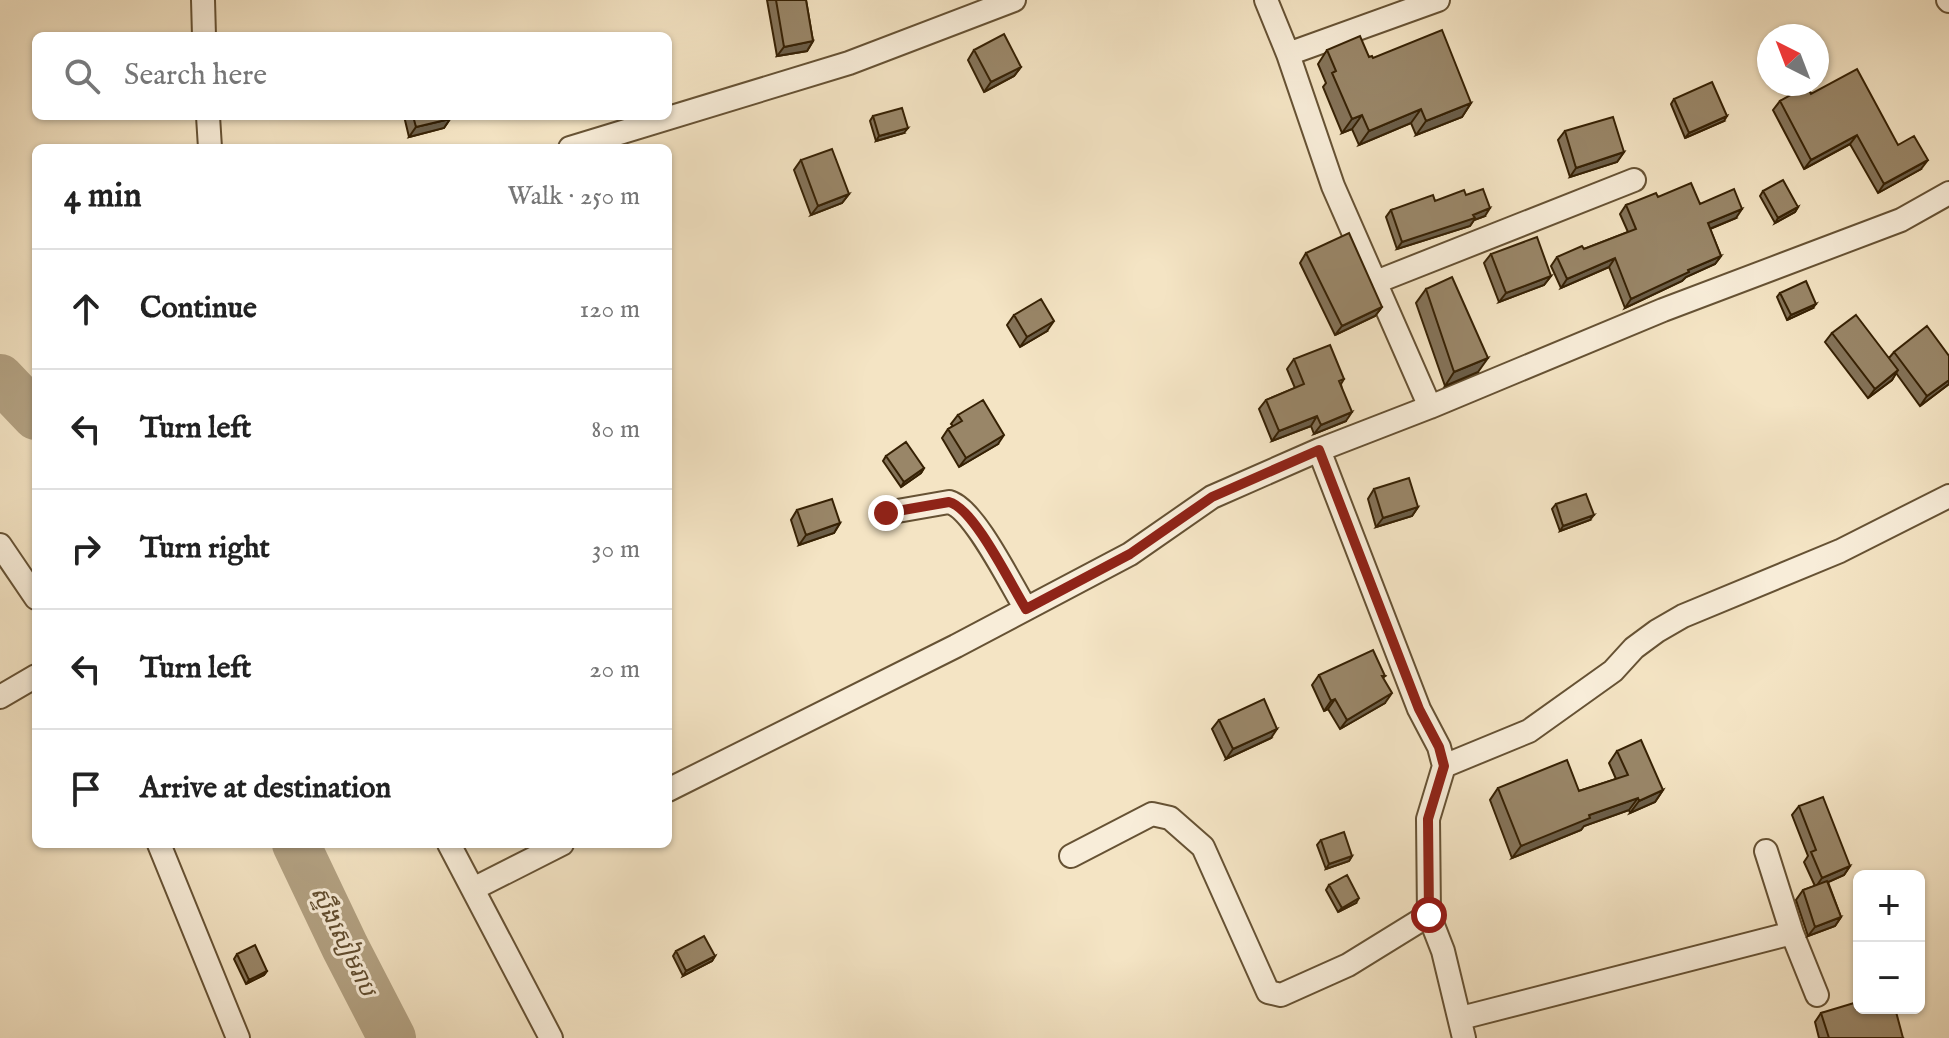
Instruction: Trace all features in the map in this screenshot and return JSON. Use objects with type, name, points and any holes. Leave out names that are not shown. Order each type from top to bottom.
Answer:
[{"type":"street","points":[[203,0],[204,32]]},
{"type":"street","points":[[672,117],[849,63],[1014,0]]},
{"type":"street","points":[[1266,0],[1333,186],[1430,407]]},
{"type":"street","points":[[1288,54],[1438,0]]},
{"type":"street","points":[[208,120],[210,144]]},
{"type":"street","points":[[583,144],[662,120]]},
{"type":"street","points":[[1376,282],[1634,180]]},
{"type":"street","points":[[672,788],[1130,554],[1212,497],[1319,450],[1663,310],[1901,220],[1949,193]]},
{"type":"street","points":[[1319,450],[1444,766],[1428,819],[1429,915],[1443,951],[1463,1028],[1792,933]]},
{"type":"street","points":[[1444,766],[1529,731],[1613,671],[1634,648],[1683,616],[1840,551],[1949,496]]},
{"type":"street","points":[[886,513],[949,502],[957,504],[975,524],[1026,609]]},
{"type":"street","points":[[0,545],[32,592]]},
{"type":"street","points":[[0,697],[32,678]]},
{"type":"street","points":[[1071,856],[1152,814],[1170,818],[1203,847],[1268,992],[1281,995],[1348,965],[1429,915]]},
{"type":"street","points":[[161,848],[238,1038]]},
{"type":"street","points":[[451,848],[551,1038]]},
{"type":"street","points":[[473,889],[554,848]]},
{"type":"street","points":[[1766,851],[1792,933],[1817,995]]},
{"type":"building","points":[[776,0],[806,0],[813,41],[784,47]]},
{"type":"building","points":[[1442,30],[1471,103],[1426,121],[1421,109],[1369,131],[1362,115],[1352,119],[1332,73],[1336,71],[1327,50],[1360,36],[1369,57],[1373,58]]},
{"type":"building","points":[[1004,34],[1021,67],[991,82],[974,50]]},
{"type":"building","points":[[1857,69],[1898,145],[1914,136],[1928,160],[1884,184],[1857,135],[1811,160],[1780,101],[1789,96],[1829,96],[1829,84]]},
{"type":"building","points":[[1712,82],[1727,116],[1689,133],[1674,99]]},
{"type":"building","points":[[902,108],[908,128],[879,136],[873,116]]},
{"type":"building","points":[[1613,117],[1624,152],[1576,168],[1565,131]]},
{"type":"building","points":[[414,120],[446,120],[416,127]]},
{"type":"building","points":[[832,149],[849,194],[818,206],[801,160]]},
{"type":"building","points":[[1783,180],[1798,207],[1778,218],[1763,191]]},
{"type":"building","points":[[1691,183],[1700,204],[1734,189],[1742,209],[1708,223],[1721,256],[1631,299],[1615,258],[1567,279],[1557,257],[1636,229],[1626,205],[1656,193],[1658,197]]},
{"type":"building","points":[[1483,189],[1490,208],[1473,215],[1475,218],[1402,242],[1391,210],[1433,195],[1435,201],[1464,190],[1466,195]]},
{"type":"building","points":[[1349,233],[1382,307],[1342,326],[1306,253]]},
{"type":"building","points":[[1537,237],[1551,276],[1506,293],[1491,254]]},
{"type":"building","points":[[1452,277],[1488,358],[1454,372],[1426,289]]},
{"type":"building","points":[[1806,281],[1816,304],[1791,315],[1780,293]]},
{"type":"building","points":[[1041,299],[1054,321],[1027,337],[1014,315]]},
{"type":"building","points":[[1856,315],[1898,370],[1875,389],[1832,333]]},
{"type":"building","points":[[1927,326],[1949,356],[1949,380],[1927,396],[1894,352]]},
{"type":"building","points":[[1330,345],[1344,379],[1339,381],[1352,412],[1321,425],[1317,416],[1279,431],[1266,400],[1304,384],[1294,359]]},
{"type":"building","points":[[983,400],[1004,435],[966,458],[948,429],[962,421],[958,415]]},
{"type":"building","points":[[906,442],[924,468],[904,482],[886,456]]},
{"type":"building","points":[[1409,478],[1418,507],[1383,518],[1374,489]]},
{"type":"building","points":[[1586,494],[1594,515],[1563,526],[1556,504]]},
{"type":"building","points":[[832,499],[840,523],[806,535],[797,510]]},
{"type":"building","points":[[1373,650],[1392,693],[1347,720],[1335,699],[1331,701],[1319,675]]},
{"type":"building","points":[[1264,699],[1277,729],[1233,749],[1219,720]]},
{"type":"building","points":[[1641,740],[1663,790],[1639,801],[1638,798],[1589,815],[1590,818],[1521,846],[1498,788],[1567,760],[1579,791],[1628,775],[1617,751]]},
{"type":"building","points":[[1823,797],[1850,866],[1822,878],[1811,852],[1816,850],[1799,806]]},
{"type":"building","points":[[1344,832],[1352,856],[1329,864],[1321,840]]},
{"type":"building","points":[[1347,875],[1359,898],[1342,908],[1329,885]]},
{"type":"building","points":[[1827,881],[1841,917],[1815,927],[1803,890]]},
{"type":"building","points":[[704,936],[715,956],[686,971],[676,951]]},
{"type":"building","points":[[255,945],[267,971],[249,980],[237,954]]},
{"type":"building","points":[[1853,1003],[1853,1014],[1897,1014],[1903,1038],[1829,1038],[1821,1013]]},
{"type":"waterway","name":"ស្ទឹងសៀមរាប","points":[[0,378],[32,412]]},
{"type":"waterway","name":"ស្ទឹងសៀមរាប","points":[[298,848],[392,1038]]},
{"type":"route","points":[[886,513],[949,502],[957,504],[975,524],[1026,609],[1130,554],[1212,497],[1319,450],[1444,766],[1430,804],[1428,819],[1429,915]]}]
